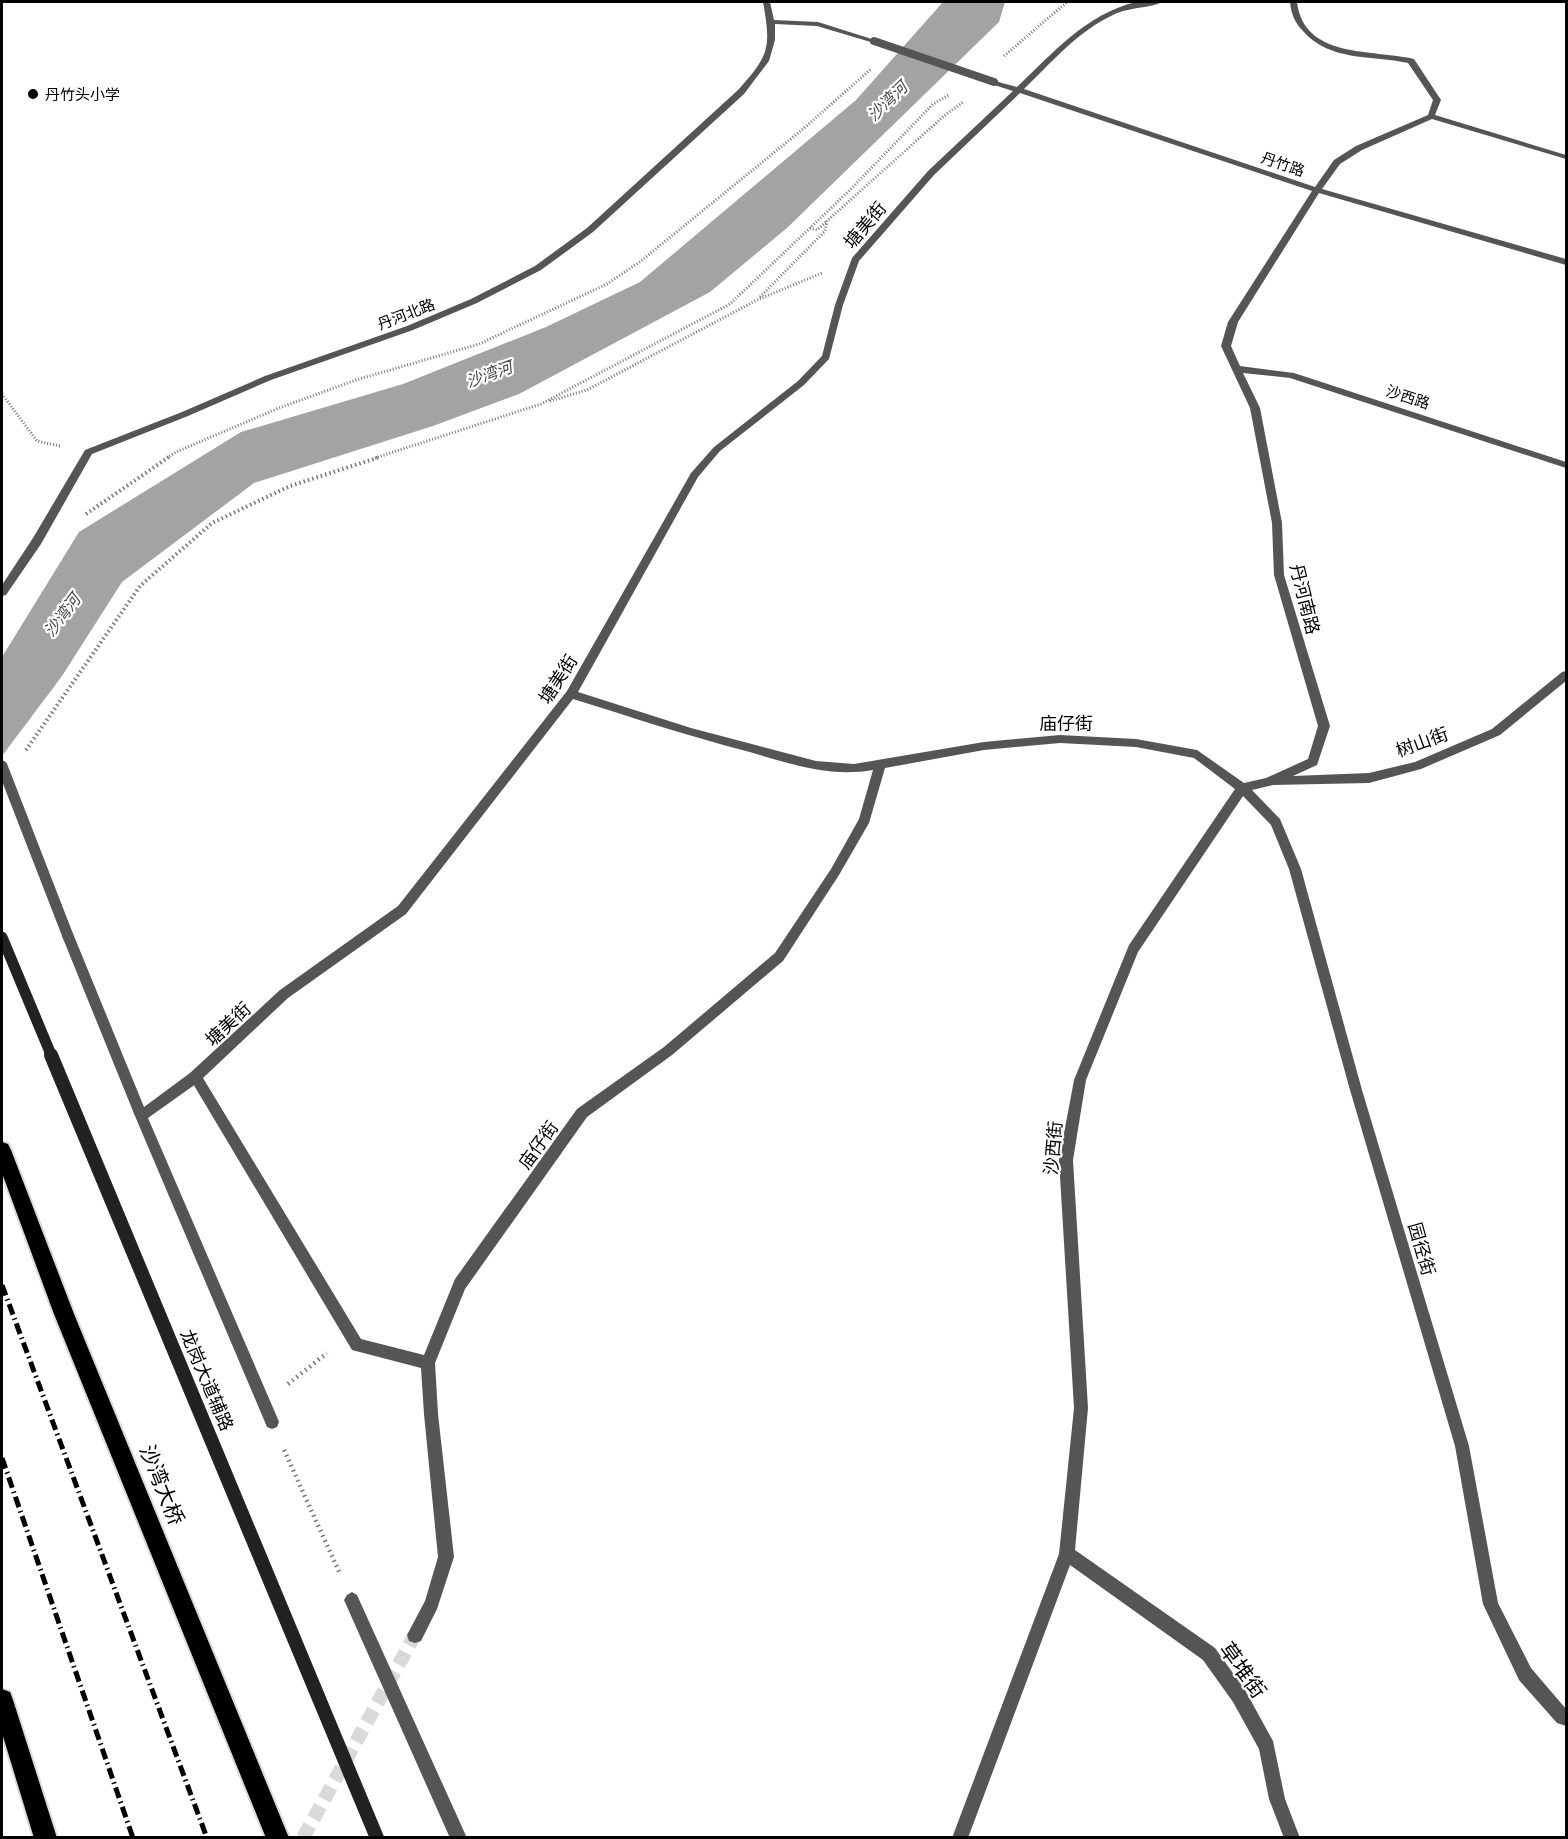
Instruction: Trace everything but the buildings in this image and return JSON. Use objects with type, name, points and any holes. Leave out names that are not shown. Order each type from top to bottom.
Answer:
[{"type":"highway","name":"沙湾大桥","points":[[2,1150],[69,1325],[278,1838]]},
{"type":"highway","points":[[2,1700],[46,1838]]},
{"type":"main road","name":"龙岗大道辅路","points":[[2,937],[376,1838]]},
{"type":"street","name":"丹河北路","points":[[2,592],[37,541],[88,452],[268,378],[410,328],[474,301],[538,268],[590,230],[741,92],[760,71],[773,38],[772,22],[766,2]]},
{"type":"street","name":"塘美街","points":[[141,1116],[195,1077],[284,994],[402,910],[571,694],[694,475],[717,448],[801,382],[826,357],[838,305],[855,260],[931,173],[1081,31],[1107,12],[1139,3],[1158,2]]},
{"type":"street","points":[[1294,2],[1294,14],[1308,34],[1321,45],[1340,51],[1394,56],[1411,61],[1437,100],[1431,116],[1566,157]]},
{"type":"street","name":"丹竹路","points":[[772,22],[818,24],[1317,190],[1566,262]]},
{"type":"street","name":"丹河南路","points":[[1242,788],[1268,782],[1312,762],[1324,726],[1279,575],[1277,523],[1255,408],[1226,346],[1233,322],[1337,162],[1359,148],[1431,116]]},
{"type":"street","name":"沙西路","points":[[1237,369],[1291,375],[1566,465]]},
{"type":"street","name":"树山街","points":[[1268,782],[1368,778],[1417,766],[1496,732],[1566,675]]},
{"type":"street","name":"庙仔街","points":[[571,694],[692,732],[816,766],[854,769],[984,746],[1060,739],[1136,743],[1197,754],[1242,788]]},
{"type":"street","name":"庙仔街","points":[[415,1635],[432,1604],[446,1557],[430,1414],[428,1363],[460,1284],[582,1113],[668,1051],[779,957],[835,872],[865,820],[880,764]]},
{"type":"street","points":[[2,766],[141,1116],[272,1422]]},
{"type":"street","name":"沙西街","points":[[960,1838],[1067,1554],[1081,1408],[1066,1160],[1080,1080],[1133,949],[1242,788]]},
{"type":"street","name":"园径街","points":[[1242,788],[1276,822],[1295,869],[1360,1102],[1462,1446],[1491,1604],[1525,1674],[1566,1718]]},
{"type":"street","points":[[195,1077],[357,1345],[428,1363]]},
{"type":"street","name":"草堆街","points":[[1067,1554],[1209,1654],[1239,1696],[1267,1747],[1278,1799],[1292,1838]]},
{"type":"street","points":[[352,1600],[459,1838]]},
{"type":"path","points":[[997,62],[1067,2]]},
{"type":"path","points":[[810,228],[817,230],[944,116],[994,82]]},
{"type":"path","points":[[541,404],[730,304],[810,228],[933,104],[952,93]]},
{"type":"path","points":[[757,300],[825,231],[827,221]]},
{"type":"path","points":[[21,758],[140,586],[212,523],[290,486],[587,390],[757,300],[855,260]]},
{"type":"path","points":[[2,394],[37,441]]},
{"type":"path","points":[[264,1403],[351,1334]]},
{"type":"path","points":[[272,1422],[352,1600]]},
{"type":"water","name":"沙湾河","points":[[943,2],[1005,2],[999,22],[787,228],[710,292],[519,394],[433,426],[254,483],[122,582],[62,676],[2,756],[2,657],[79,532],[241,432],[403,384],[546,327],[640,282],[856,100]]},
{"type":"tunnel","points":[[303,1838],[415,1635]]},
{"type":"railway","points":[[2,1285],[207,1838]]},
{"type":"railway","points":[[2,1458],[133,1838]]},
{"type":"place","name":"丹竹头小学","points":[[33,94]]}]
